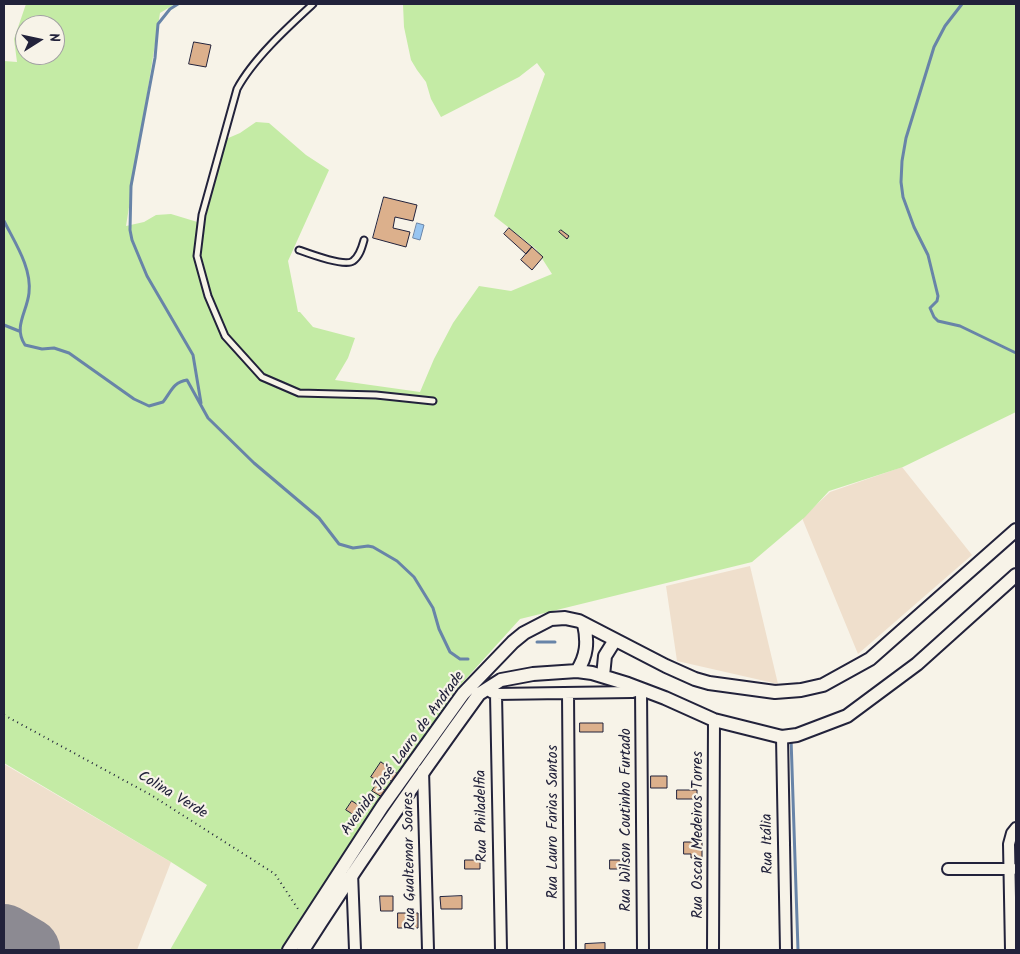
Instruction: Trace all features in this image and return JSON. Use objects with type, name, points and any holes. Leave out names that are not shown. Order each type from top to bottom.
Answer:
[{"type":"street","name":"Avenida José Lauro de Andrade","points":[[289,950],[382,807],[463,694],[524,633],[551,619],[565,618],[579,621],[695,679],[709,683],[775,692],[801,690],[823,685],[870,659],[1016,530]]},
{"type":"street","points":[[788,737],[847,716],[917,664],[1016,575]]},
{"type":"street","points":[[577,671],[583,662],[587,650],[587,636],[584,624]]},
{"type":"street","points":[[603,676],[605,656],[616,640]]},
{"type":"street","name":"Avenida José Lauro de Andrade","points":[[303,950],[352,872],[478,694],[501,680],[577,671],[603,676],[641,689],[714,720],[788,737]]},
{"type":"street","points":[[483,690],[496,694],[632,692],[641,689]]},
{"type":"street","name":"Rua Wilson Coutinho Furtado","points":[[641,689],[643,950]]},
{"type":"street","name":"Rua Lauro Farias Santos","points":[[568,693],[570,950]]},
{"type":"street","name":"Rua Philadelfia","points":[[496,694],[501,950]]},
{"type":"street","name":"Rua Oscar Medeiros Torres","points":[[713,950],[714,720]]},
{"type":"street","name":"Rua Itália","points":[[786,950],[788,737]]},
{"type":"street","name":"Rua Gualtemar Soares","points":[[423,770],[428,950]]},
{"type":"street","points":[[1011,950],[1013,869],[1009,844],[1012,833],[1016,828]]},
{"type":"street","points":[[948,869],[1013,869]]},
{"type":"street","points":[[352,872],[355,950]]},
{"type":"lane","points":[[313,4],[289,26],[243,77],[237,89],[202,215],[197,256],[208,296],[225,336],[262,377],[299,393],[376,395],[433,401]]},
{"type":"lane","points":[[300,250],[344,263],[352,262],[358,255],[364,240]]},
{"type":"path","name":"Colina Verde","points":[[4,715],[151,795],[276,874],[306,923]]},
{"type":"shaded area","points":[[902,467],[972,555],[858,654],[802,518],[830,492]]},
{"type":"shaded area","points":[[750,566],[778,684],[677,661],[666,586]]},
{"type":"shaded area","points":[[4,764],[171,862],[137,950],[4,950]]},
{"type":"green space","points":[[26,4],[175,4],[160,13],[126,226],[144,222],[156,215],[171,214],[204,224],[226,139],[240,133],[256,122],[269,123],[306,155],[329,170],[288,261],[298,312],[313,327],[355,338],[348,358],[335,380],[420,392],[434,359],[453,323],[479,286],[511,291],[552,274],[536,249],[494,216],[545,74],[537,63],[519,77],[441,117],[431,99],[426,82],[411,60],[404,27],[403,4],[1016,4],[1016,412],[903,467],[829,491],[805,517],[752,562],[520,619],[454,692],[382,803],[293,932],[283,950],[170,950],[207,885],[4,763],[4,61],[15,62],[15,65],[65,65],[65,15],[22,15]]},
{"type":"water","points":[[417,223],[424,225],[420,240],[413,238]]},
{"type":"building","points":[[194,42],[211,45],[206,67],[189,64]]},
{"type":"building","points":[[384,197],[417,205],[413,221],[395,217],[393,228],[410,232],[406,247],[373,238]]},
{"type":"building","points":[[509,228],[532,247],[526,254],[504,234]]},
{"type":"building","points":[[561,230],[569,236],[567,239],[559,232]]},
{"type":"building","points":[[532,247],[543,257],[532,270],[521,260]]},
{"type":"building","points":[[580,723],[603,723],[603,732],[580,732]]},
{"type":"building","points":[[381,762],[399,775],[394,783],[384,776],[380,782],[371,777]]},
{"type":"building","points":[[651,776],[667,776],[667,788],[651,788]]},
{"type":"building","points":[[376,785],[386,791],[382,797],[372,791]]},
{"type":"building","points":[[677,790],[697,790],[697,799],[677,799]]},
{"type":"building","points":[[352,801],[366,810],[360,819],[346,810]]},
{"type":"building","points":[[684,842],[702,842],[702,858],[691,858],[691,854],[684,854]]},
{"type":"building","points":[[465,860],[480,860],[480,869],[465,869]]},
{"type":"building","points":[[610,860],[626,860],[626,869],[610,869]]},
{"type":"building","points":[[380,896],[393,896],[393,911],[381,911]]},
{"type":"building","points":[[462,896],[462,909],[441,909],[440,897]]},
{"type":"building","points":[[398,913],[418,913],[418,928],[398,928]]},
{"type":"building","points":[[605,943],[605,950],[585,950],[585,944]]},
{"type":"waterway","points":[[178,4],[170,9],[158,24],[155,58],[131,186],[130,230],[132,240],[147,276],[193,355],[201,403]]},
{"type":"waterway","points":[[962,4],[945,26],[934,47],[906,138],[902,161],[901,182],[903,197],[914,227],[928,255],[938,296],[937,301],[930,308],[934,317],[938,321],[960,326],[1016,353]]},
{"type":"waterway","points":[[4,221],[22,256],[28,274],[28,300],[20,326],[20,332],[25,345],[42,349],[54,348],[69,353],[134,399],[149,406],[163,402],[175,385],[187,380],[208,418],[254,463],[319,518],[339,544],[353,548],[373,547],[397,561],[414,577],[433,608],[439,629],[450,652],[460,659],[468,659]]},
{"type":"waterway","points":[[4,325],[19,331]]},
{"type":"waterway","points":[[537,642],[555,642]]},
{"type":"waterway","points":[[791,738],[798,950]]},
{"type":"runway","points":[[4,936],[28,950]]}]
